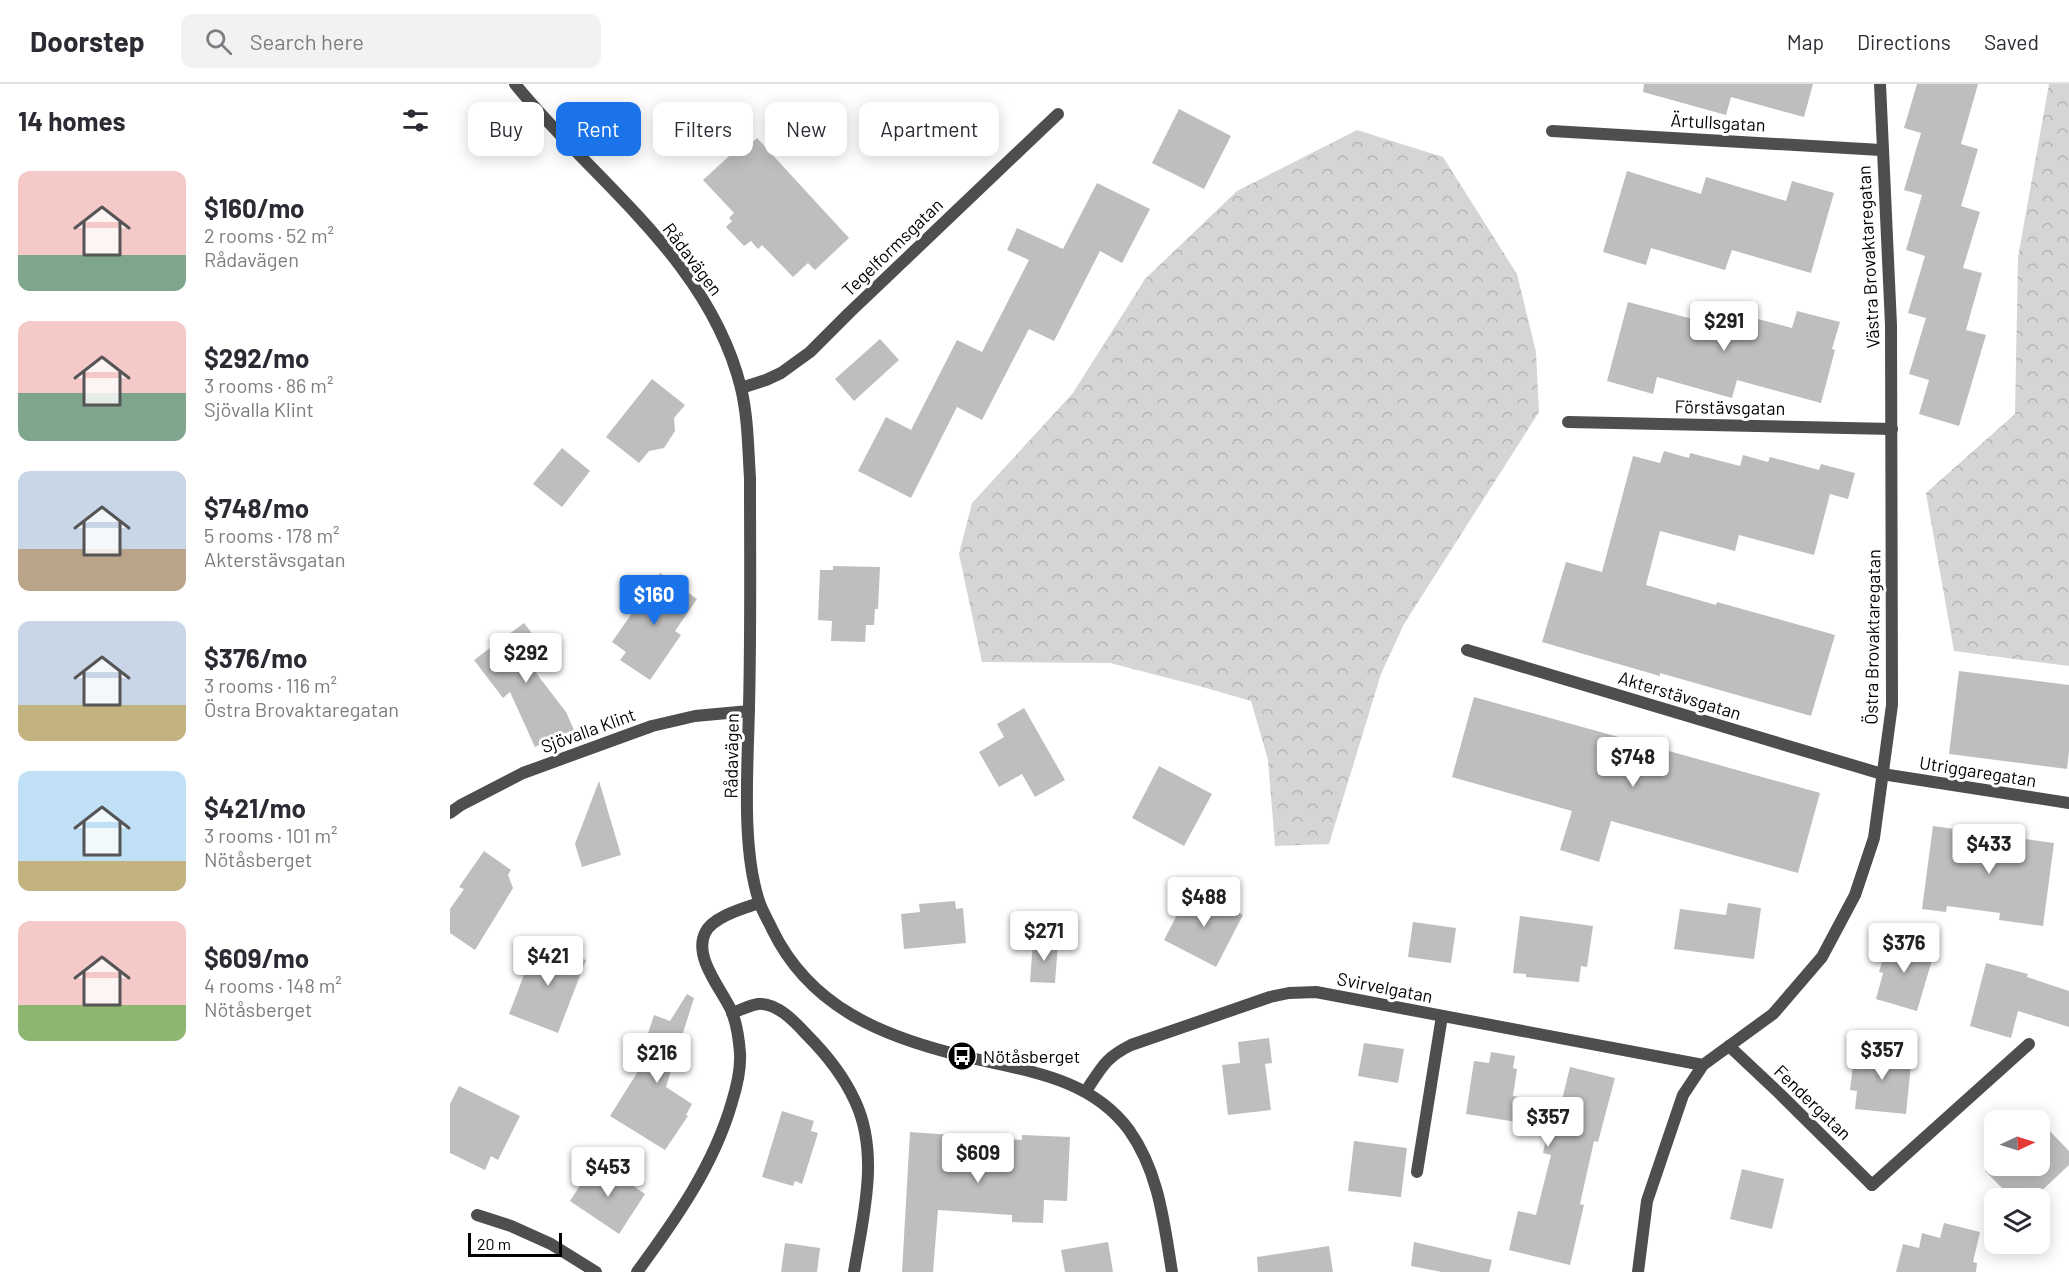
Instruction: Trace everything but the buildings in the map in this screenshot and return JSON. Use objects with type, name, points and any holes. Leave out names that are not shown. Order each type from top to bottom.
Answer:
[{"type":"street","name":"Rådavägen","points":[[515,84],[534,108],[603,177],[675,258],[704,298],[727,345],[741,388],[747,428],[750,478],[748,822],[751,868],[759,903],[778,941],[794,965],[812,985],[836,1006],[860,1020],[898,1038],[1053,1078],[1086,1090],[1109,1109],[1122,1122],[1145,1156],[1159,1194],[1172,1272]]},
{"type":"street","name":"Västra Brovaktaregatan","points":[[1880,84],[1881,150],[1891,326],[1892,429]]},
{"type":"street","name":"Tegelformsgatan","points":[[741,388],[781,373],[810,352],[849,312],[1058,114]]},
{"type":"street","name":"Ärtullsgatan","points":[[1552,131],[1881,150]]},
{"type":"street","name":"Förstävsgatan","points":[[1568,422],[1892,429]]},
{"type":"street","name":"Östra Brovaktaregatan","points":[[1638,1272],[1647,1201],[1683,1095],[1703,1065],[1773,1014],[1822,957],[1854,895],[1874,838],[1892,705],[1892,429]]},
{"type":"street","name":"Akterstävsgatan","points":[[1467,650],[1882,774]]},
{"type":"street","name":"Sjövalla Klint","points":[[450,813],[523,773],[652,726],[695,716],[749,711]]},
{"type":"street","name":"Utriggaregatan","points":[[1882,774],[2069,803]]},
{"type":"street","points":[[637,1272],[674,1222],[708,1163],[724,1131],[739,1078],[738,1036],[732,1013],[706,966],[703,946],[705,933],[727,915],[759,903]]},
{"type":"street","name":"Svirvelgatan","points":[[1086,1090],[1107,1060],[1123,1049],[1270,997],[1289,993],[1316,992],[1703,1065]]},
{"type":"street","points":[[732,1013],[759,1004],[775,1008],[821,1050],[839,1074],[855,1102],[865,1131],[868,1160],[865,1208],[854,1272]]},
{"type":"street","points":[[1417,1172],[1442,1016]]},
{"type":"street","name":"Fendergatan","points":[[1729,1046],[1872,1185],[2029,1044]]},
{"type":"street","points":[[477,1215],[511,1226],[551,1244],[596,1272]]},
{"type":"green space","points":[[2049,84],[2069,84],[2069,666],[1954,651],[1926,493],[2015,414],[2018,257]]},
{"type":"green space","points":[[1357,130],[1443,157],[1517,274],[1536,352],[1539,412],[1404,624],[1381,674],[1329,844],[1275,846],[1268,760],[1251,701],[1110,663],[982,662],[959,554],[972,503],[1073,393],[1145,279],[1237,191]]},
{"type":"place","name":"Nötåsberget","points":[[962,1056]]}]
